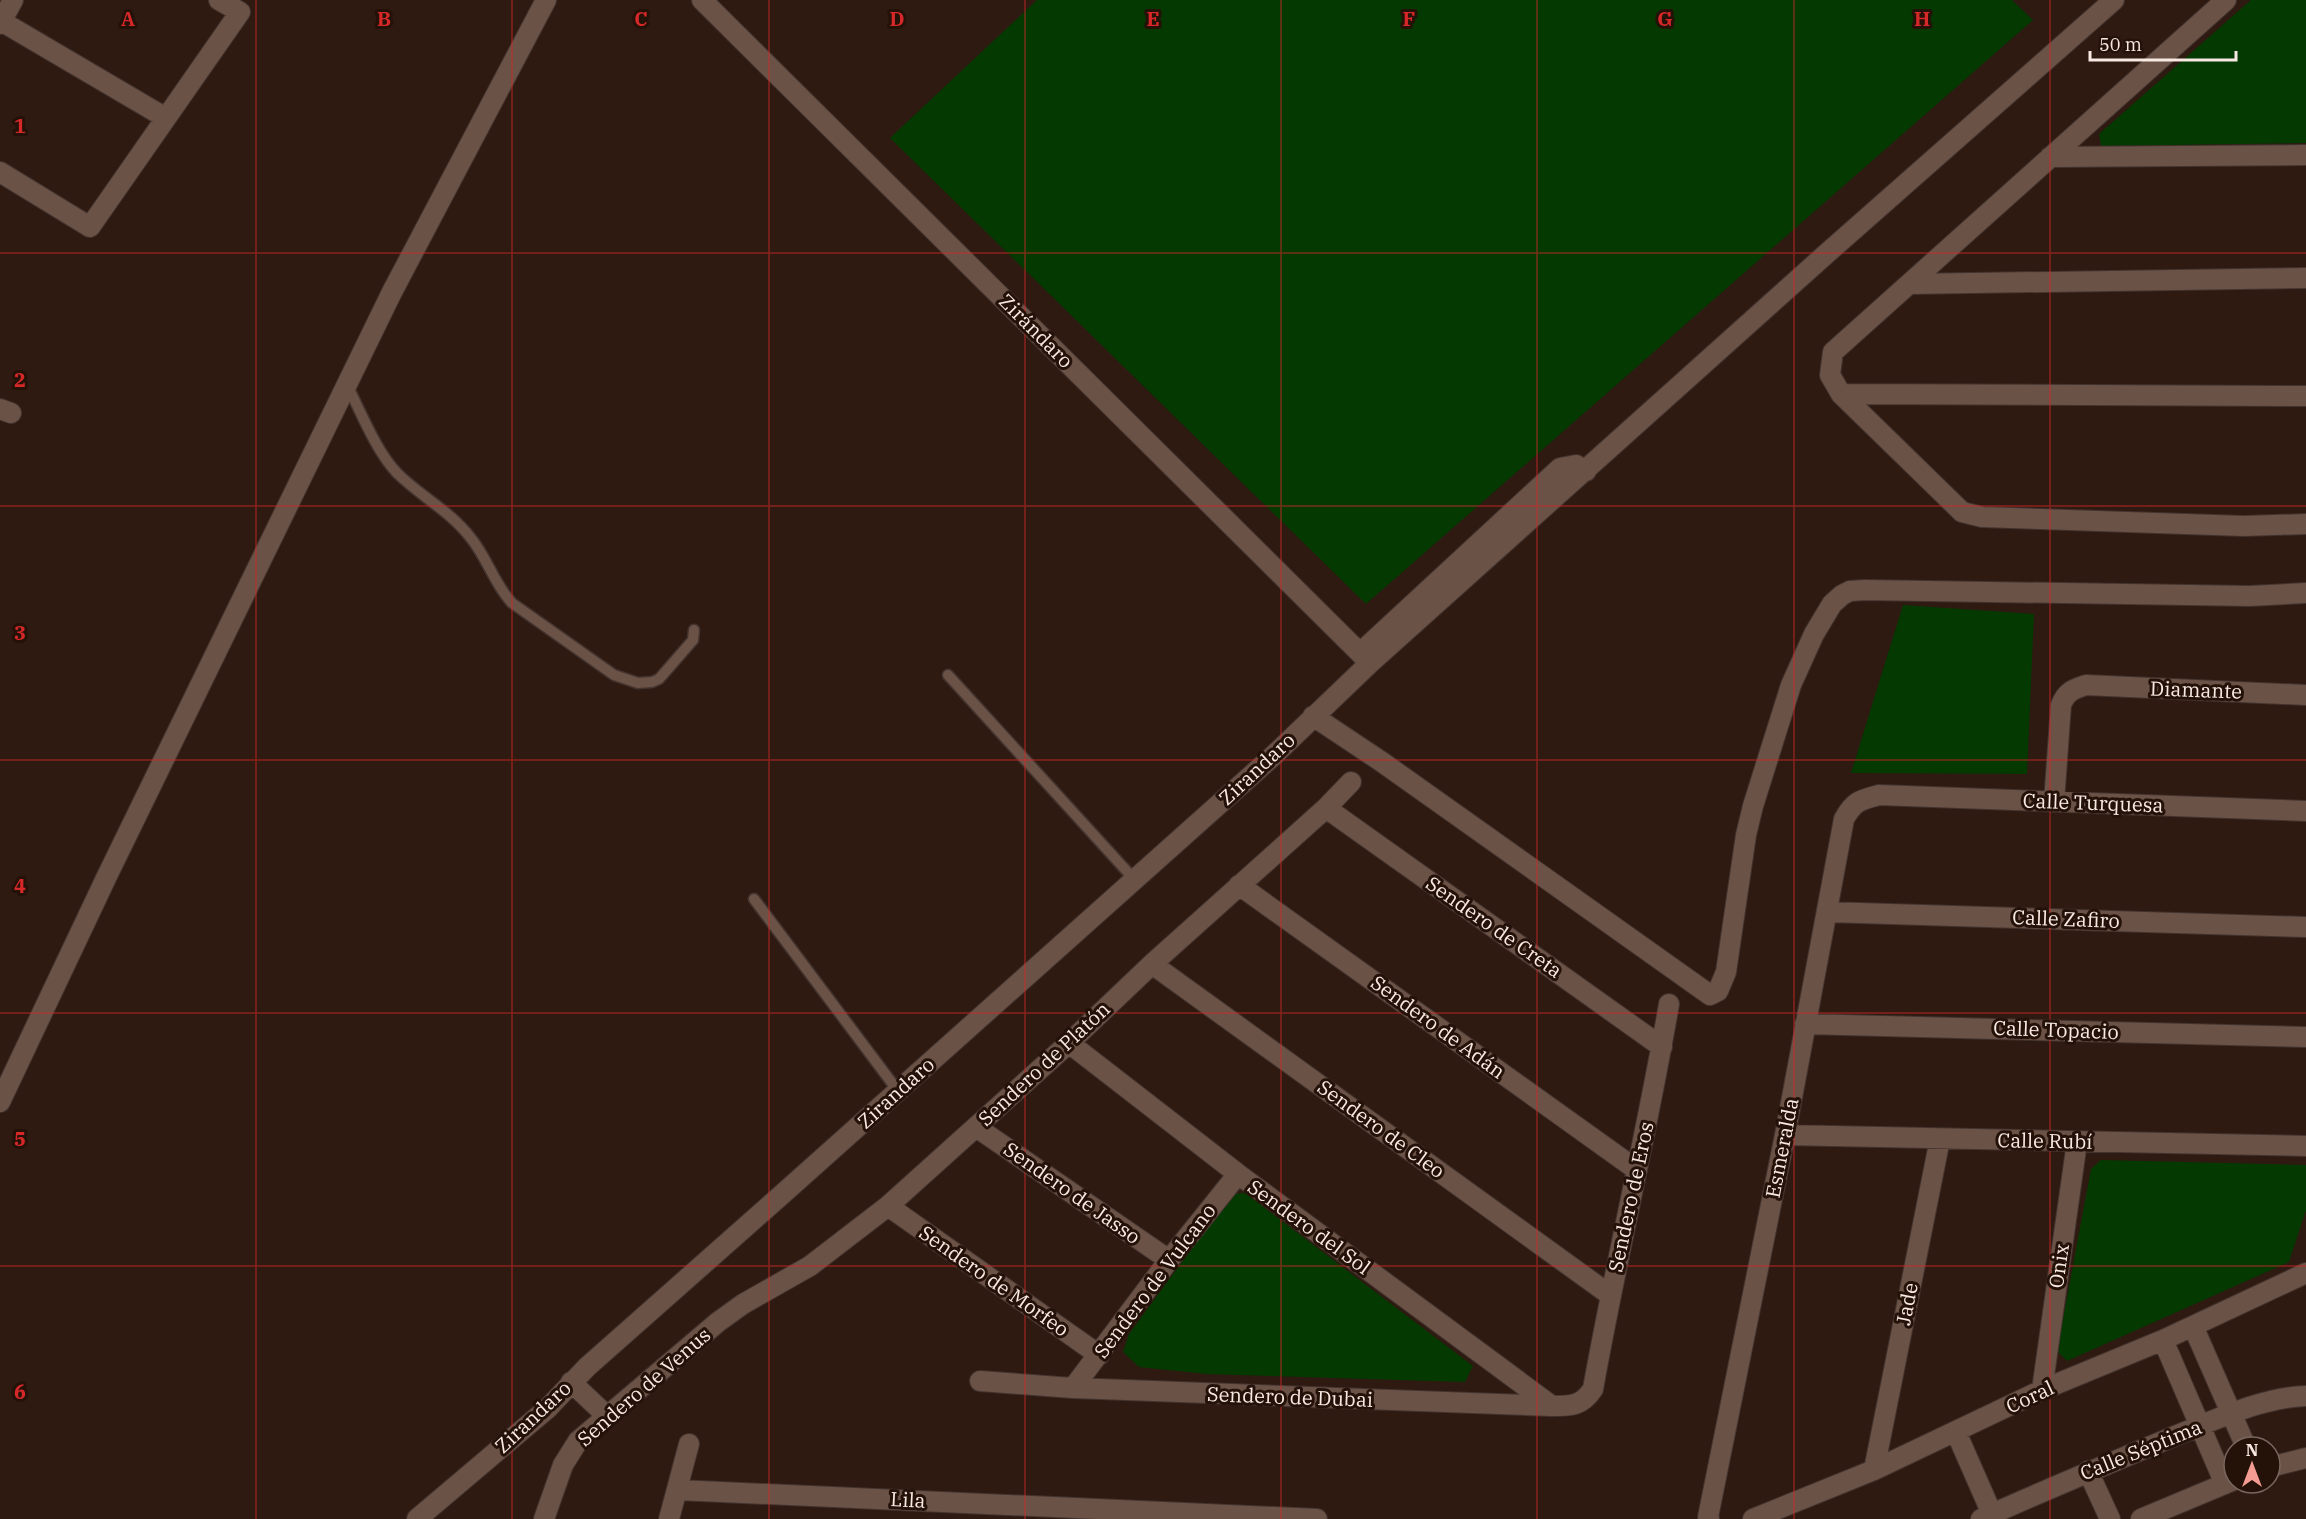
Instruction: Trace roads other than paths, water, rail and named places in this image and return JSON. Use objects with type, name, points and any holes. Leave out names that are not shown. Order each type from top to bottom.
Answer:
[{"type":"street","points":[[13,0],[1,22],[166,118]]},
{"type":"street","points":[[0,172],[90,227],[240,12],[219,0]]},
{"type":"street","points":[[0,1102],[117,855],[346,384],[546,0]]},
{"type":"street","name":"Zirándaro","points":[[702,0],[1365,658]]},
{"type":"street","name":"Zirandaro","points":[[417,1519],[542,1414],[571,1382],[1274,756],[1365,658],[1560,468],[1576,465],[1586,471],[1825,255],[2114,0]]},
{"type":"street","points":[[2226,0],[1833,352],[1830,375],[1841,394],[1962,512],[1982,518],[2244,526],[2306,524]]},
{"type":"street","points":[[2050,157],[2306,155]]},
{"type":"street","points":[[1909,284],[2306,278]]},
{"type":"street","points":[[1841,394],[2306,396]]},
{"type":"street","points":[[1313,716],[1382,762],[1710,995],[1718,991],[1726,972],[1750,815],[1791,685],[1814,634],[1832,604],[1842,595],[1850,591],[1864,590],[2250,596],[2306,594]]},
{"type":"street","name":"Diamante","points":[[2054,802],[2061,705],[2064,696],[2072,689],[2086,685],[2306,694]]},
{"type":"street","name":"Sendero de Platón","points":[[718,1322],[743,1304],[810,1266],[888,1206],[1326,808],[1351,782]]},
{"type":"street","name":"Calle Turquesa","points":[[1879,795],[2306,811]]},
{"type":"street","name":"Esmeralda","points":[[1709,1519],[1785,1136],[1844,819],[1859,800],[1879,795]]},
{"type":"street","name":"Sendero de Creta","points":[[1326,808],[1662,1047]]},
{"type":"street","name":"Sendero de Adán","points":[[1239,885],[1637,1170]]},
{"type":"street","name":"Calle Zafiro","points":[[1827,912],[2306,927]]},
{"type":"street","name":"Sendero de Cleo","points":[[1152,964],[1610,1295]]},
{"type":"street","name":"Sendero de Eros","points":[[1593,1389],[1669,1004]]},
{"type":"street","name":"Calle Topacio","points":[[1805,1023],[2306,1037]]},
{"type":"street","name":"Sendero del Sol","points":[[1069,1043],[1238,1174],[1552,1406]]},
{"type":"street","name":"Sendero de Jasso","points":[[976,1127],[1169,1260]]},
{"type":"street","name":"Calle Rubí","points":[[1785,1136],[2306,1146]]},
{"type":"street","name":"Jade","points":[[1874,1470],[1940,1139]]},
{"type":"street","name":"Onix","points":[[2042,1390],[2077,1142]]},
{"type":"street","name":"Sendero de Vulcano","points":[[1073,1388],[1169,1260],[1238,1174]]},
{"type":"street","name":"Sendero de Morfeo","points":[[888,1206],[1099,1355]]},
{"type":"street","name":"Coral","points":[[1753,1519],[1874,1470],[2042,1390],[2163,1340],[2306,1273]]},
{"type":"street","name":"Sendero de Venus","points":[[544,1519],[563,1465],[578,1441],[718,1322]]},
{"type":"street","points":[[2193,1326],[2241,1435]]},
{"type":"street","points":[[2163,1340],[2222,1468]]},
{"type":"street","name":"Sendero de Dubai","points":[[980,1381],[1073,1388],[1552,1406],[1578,1404],[1586,1400],[1593,1389]]},
{"type":"street","points":[[571,1382],[607,1416]]},
{"type":"street","name":"Calle Séptima","points":[[1986,1517],[2088,1472],[2232,1414],[2280,1398],[2306,1396]]},
{"type":"street","points":[[1956,1432],[1986,1517]]},
{"type":"street","points":[[669,1519],[689,1444]]},
{"type":"street","points":[[2282,1463],[2306,1458]]},
{"type":"street","points":[[2088,1472],[2110,1519]]},
{"type":"street","points":[[2141,1519],[2222,1485]]},
{"type":"street","name":"Lila","points":[[678,1490],[1317,1519]]},
{"type":"lane","points":[[346,384],[385,458],[396,472],[460,525],[472,539],[504,595],[604,669],[628,681],[652,682],[659,679],[693,640],[694,630]]},
{"type":"lane","points":[[948,675],[1134,879]]},
{"type":"lane","points":[[754,899],[898,1091]]}]
